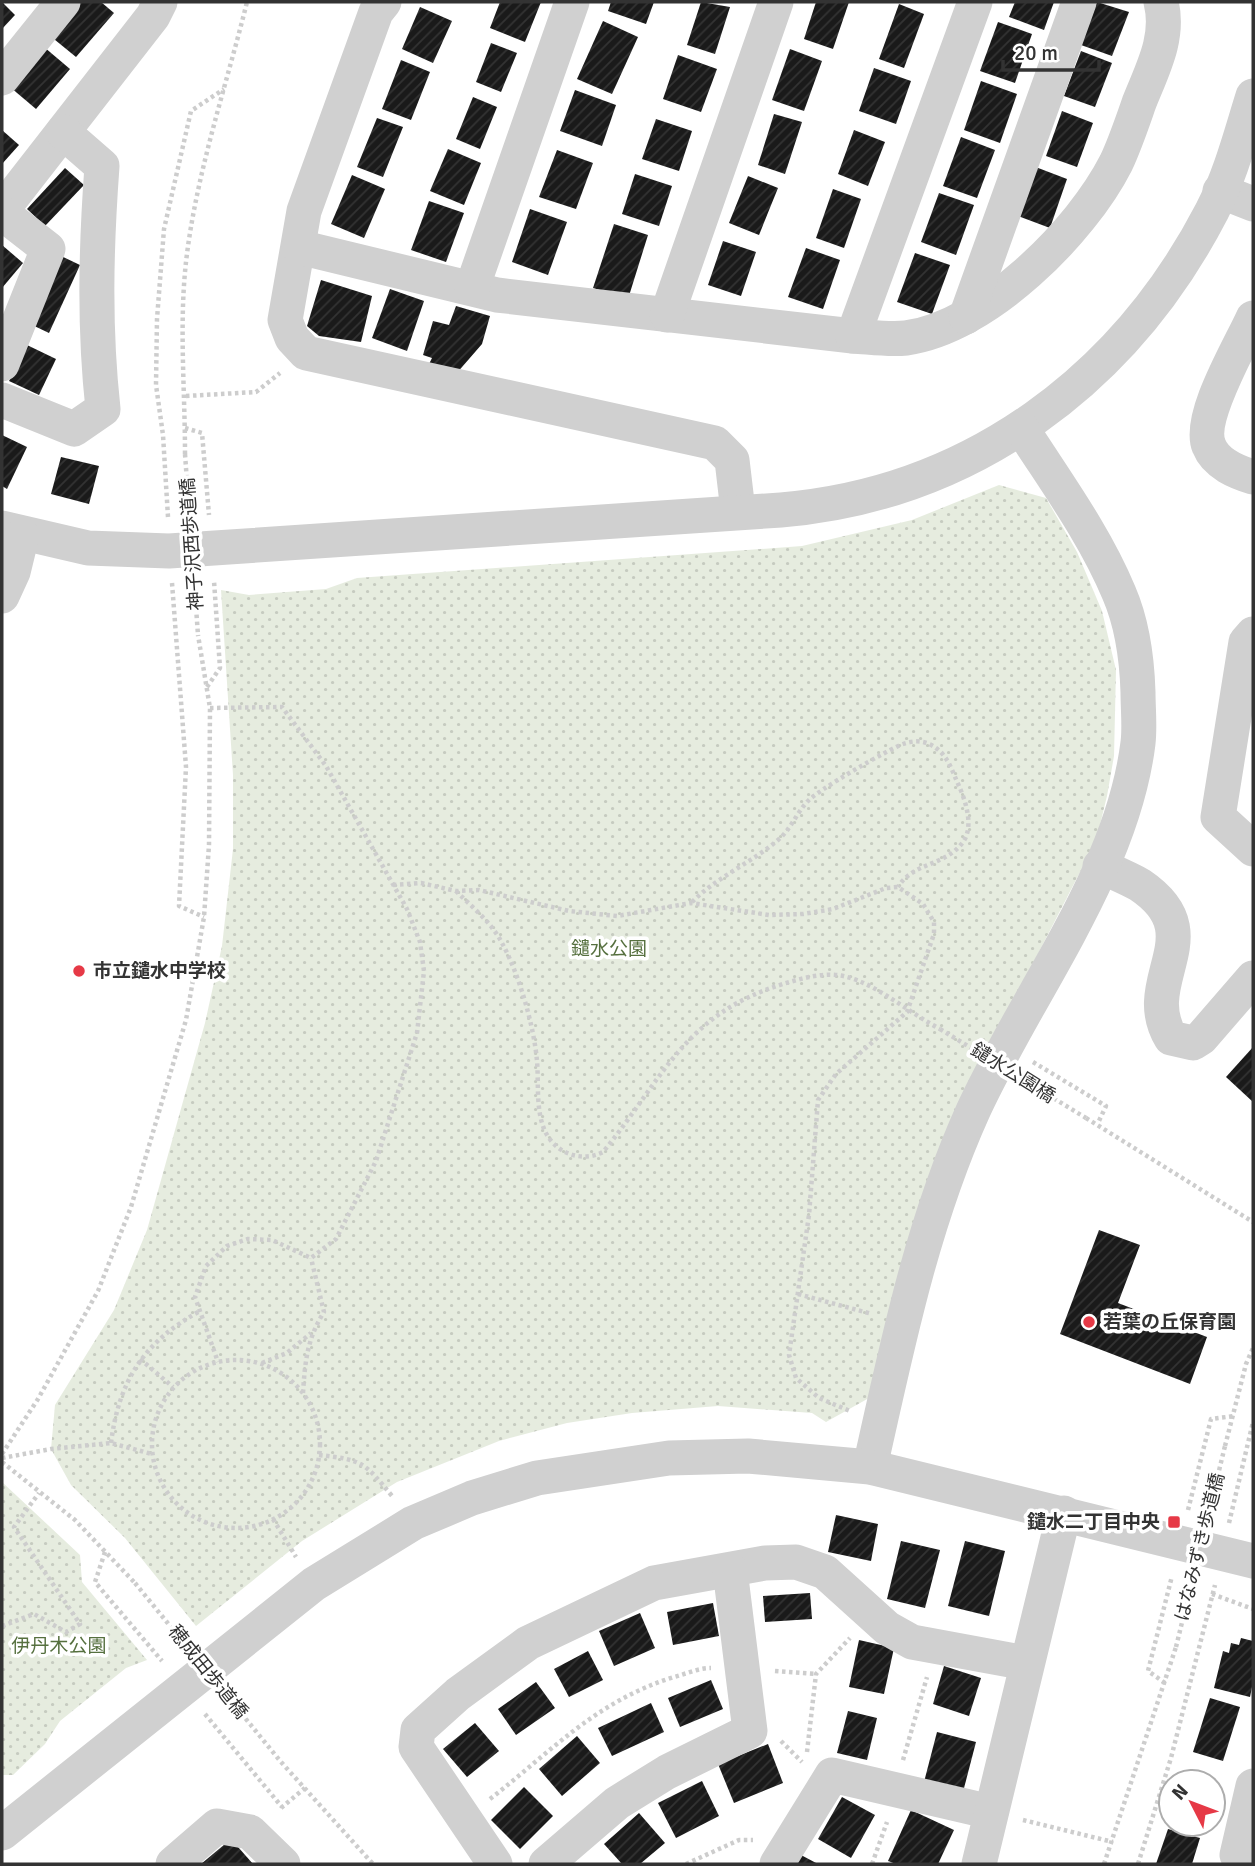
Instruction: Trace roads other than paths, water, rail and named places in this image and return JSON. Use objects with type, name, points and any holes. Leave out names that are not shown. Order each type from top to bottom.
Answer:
[{"type":"street","points":[[2,78],[63,2]]},
{"type":"street","points":[[2,363],[48,249],[2,211],[153,16],[160,2]]},
{"type":"street","points":[[384,2],[376,12],[304,211],[285,320],[292,338],[306,353],[715,443],[732,460],[738,511]]},
{"type":"street","points":[[472,288],[572,2]]},
{"type":"street","points":[[667,315],[776,2]]},
{"type":"street","points":[[853,336],[975,2]]},
{"type":"street","points":[[966,317],[1079,2]]},
{"type":"street","points":[[299,247],[497,295],[853,336],[905,338],[934,331],[966,317],[1024,276],[1055,247],[1091,202],[1116,163],[1161,47],[1165,18],[1161,2]]},
{"type":"street","points":[[2,596],[13,572],[12,531],[88,548],[169,551],[824,507],[861,500],[900,488],[983,453],[1022,429],[1097,365],[1135,325],[1190,250],[1235,157],[1253,96]]},
{"type":"street","points":[[2,400],[74,429],[103,409],[97,354],[96,253],[102,166],[63,132]]},
{"type":"street","points":[[1220,191],[1253,204]]},
{"type":"street","points":[[1253,318],[1213,406],[1208,433],[1208,446],[1216,456],[1227,466],[1253,477]]},
{"type":"street","points":[[870,1467],[903,1322],[943,1185],[974,1110],[1112,845],[1129,792],[1138,741],[1137,663],[1115,584],[1092,538],[1022,429]]},
{"type":"street","points":[[1253,634],[1246,642],[1218,817],[1253,849]]},
{"type":"street","points":[[1224,779],[1253,746]]},
{"type":"street","points":[[1100,866],[1140,886],[1169,914],[1174,925],[1173,946],[1159,1002],[1162,1022],[1171,1038],[1193,1043],[1201,1038],[1253,978]]},
{"type":"street","points":[[2,1833],[289,1602],[413,1523],[472,1498],[537,1478],[669,1458],[748,1456],[870,1467],[1253,1561]]},
{"type":"street","points":[[979,1864],[1006,1816],[1026,1663],[1064,1513]]},
{"type":"street","points":[[495,1864],[416,1747],[418,1730],[458,1694],[528,1643],[654,1583],[765,1563],[796,1562],[825,1572],[887,1628],[912,1642],[1026,1663]]},
{"type":"street","points":[[546,1864],[617,1803],[667,1772],[750,1731],[730,1570]]},
{"type":"street","points":[[778,1861],[832,1775],[1006,1816]]},
{"type":"street","points":[[1242,1859],[1253,1786]]},
{"type":"street","points":[[173,1864],[217,1826],[250,1832],[283,1864]]},
{"type":"place","name":"市立鑓水中学校","points":[[79,971]]},
{"type":"place","name":"若葉の丘保育園","points":[[1089,1322]]},
{"type":"place","name":"鑓水二丁目中央","points":[[1174,1522]]},
{"type":"park label","name":"鑓水公園","points":[[609,949]]},
{"type":"park label","name":"伊丹木公園","points":[[59,1646]]}]
